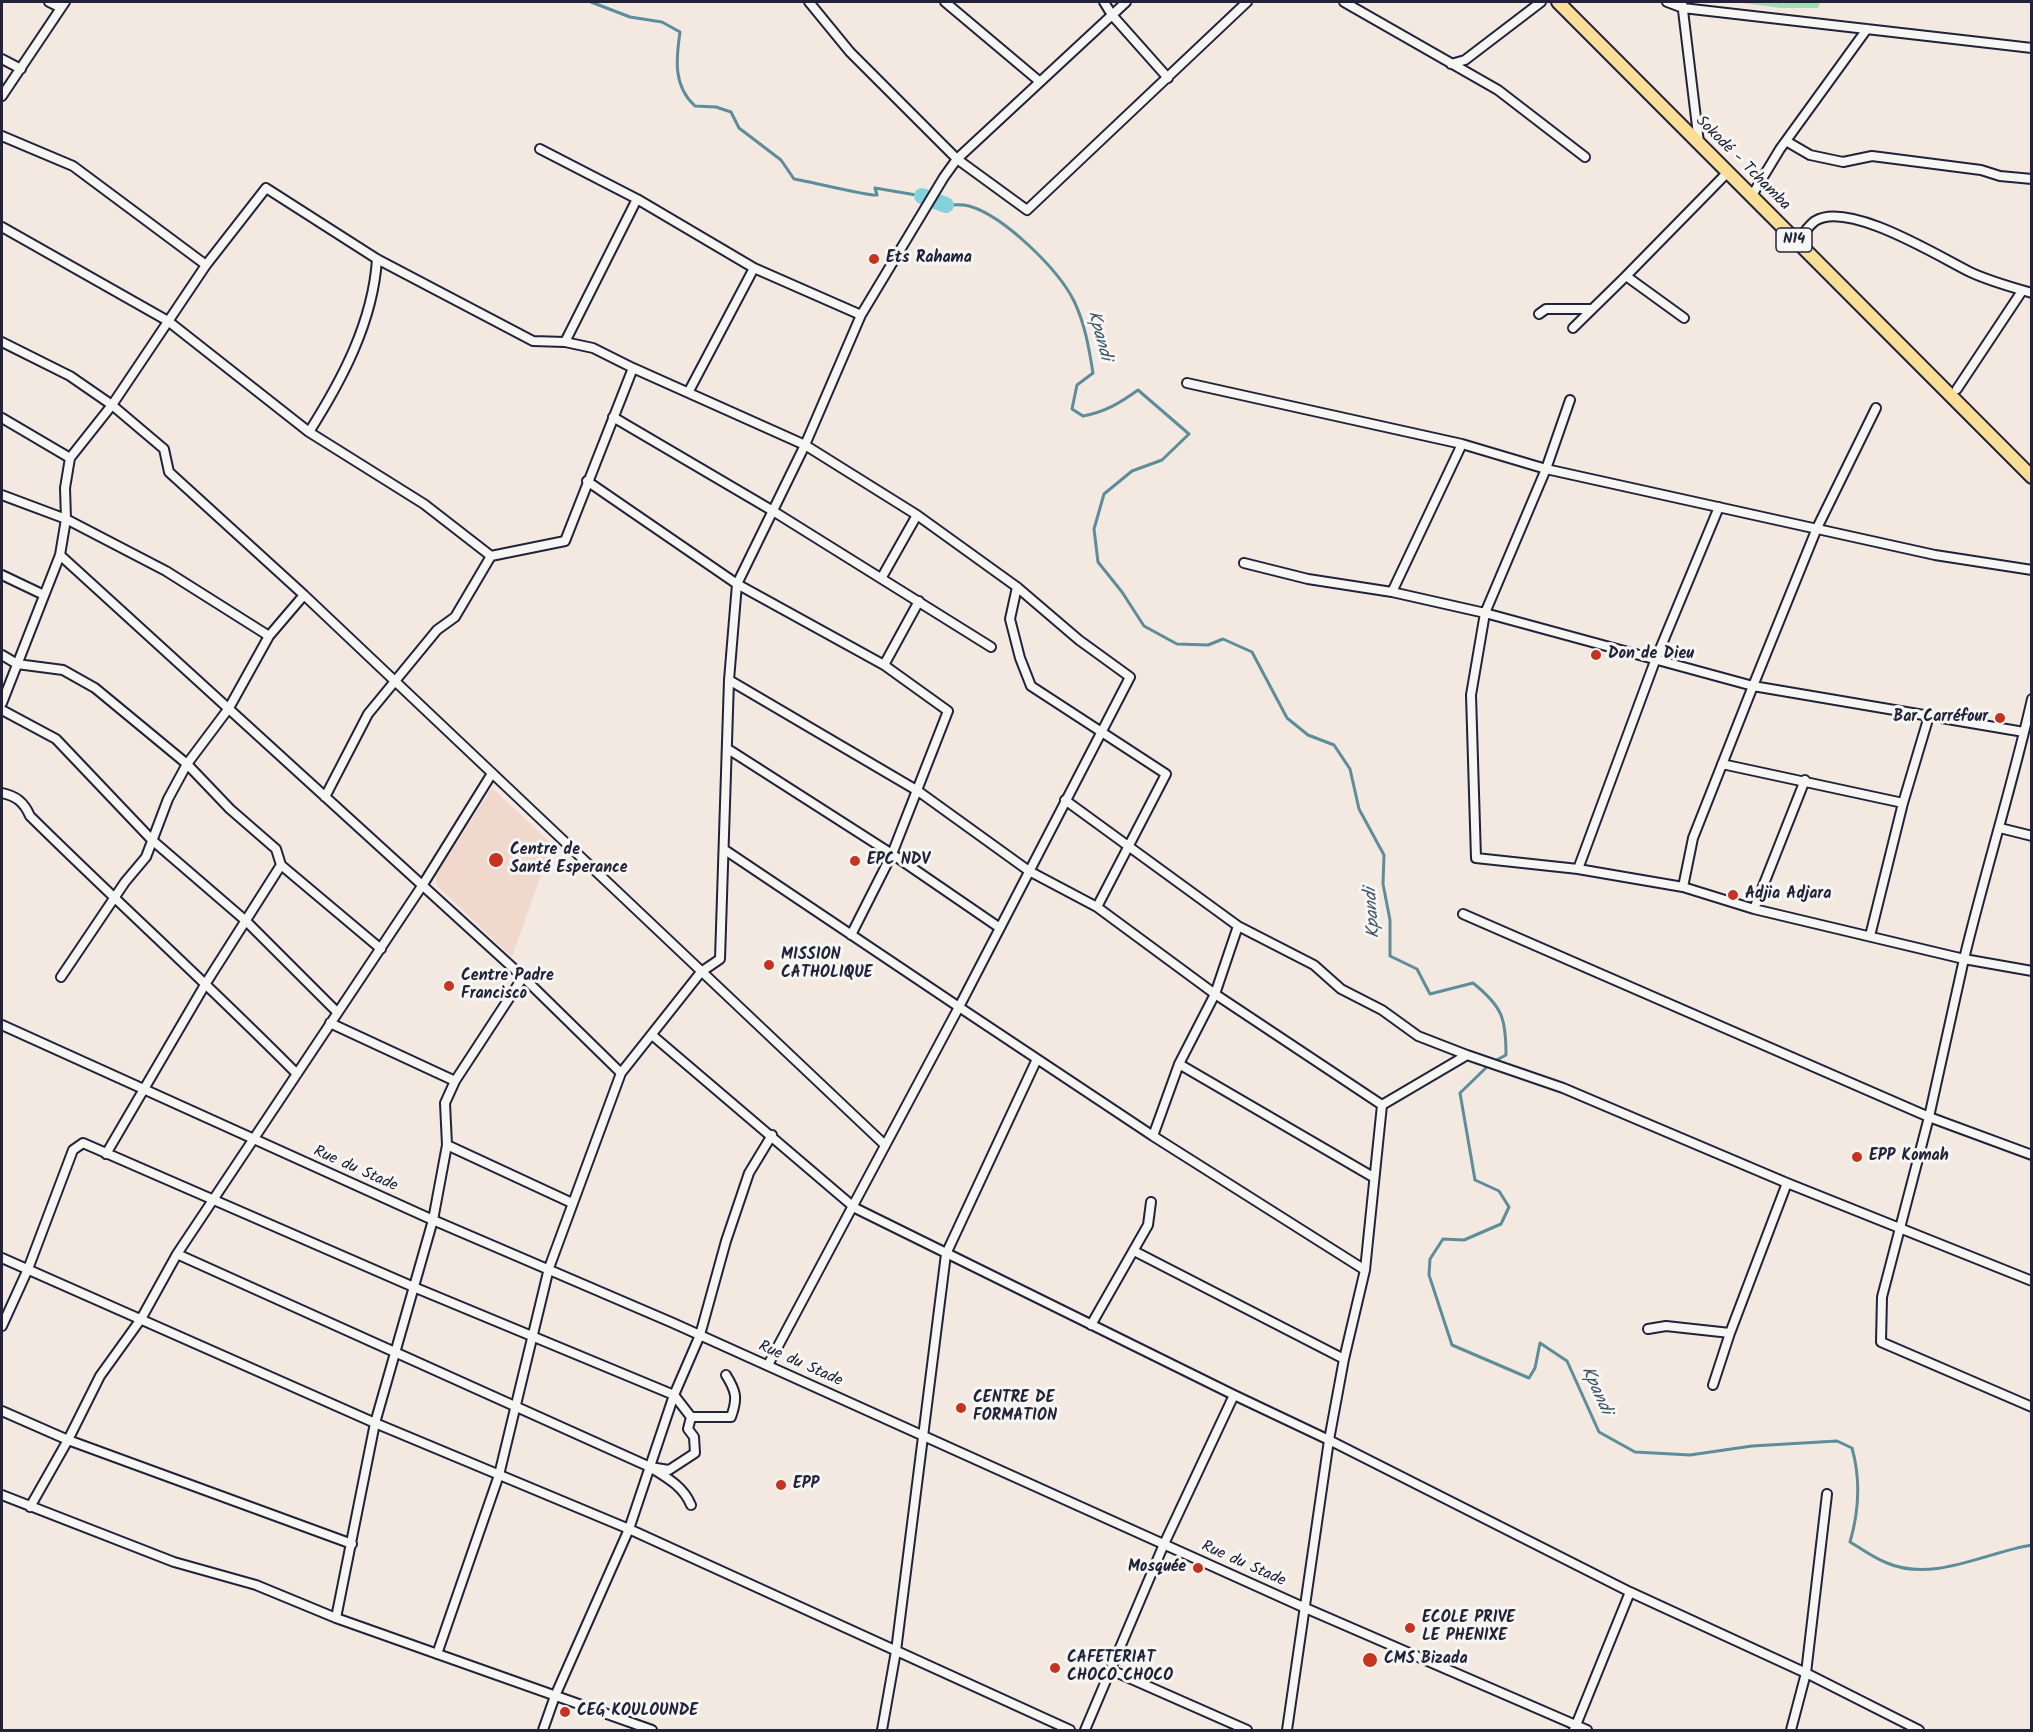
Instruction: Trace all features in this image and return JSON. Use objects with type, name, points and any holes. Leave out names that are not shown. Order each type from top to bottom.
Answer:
[{"type":"main road","name":"Sokodé - Tchamba","points":[[1558,2],[2031,477]]},
{"type":"street","points":[[2,96],[63,5],[49,2]]},
{"type":"street","points":[[810,2],[850,52],[957,159],[1027,210],[1247,2]]},
{"type":"street","points":[[945,2],[1039,81]]},
{"type":"street","points":[[1104,2],[1112,15],[1168,78]]},
{"type":"street","points":[[437,1654],[499,1475],[549,1268],[621,1073],[701,972],[720,959],[729,680],[737,584],[805,445],[861,315],[944,177],[957,159],[1126,2]]},
{"type":"street","points":[[1344,2],[1504,95],[1585,157]]},
{"type":"street","points":[[1452,64],[1465,60],[1541,2]]},
{"type":"street","points":[[1667,2],[2031,48]]},
{"type":"street","points":[[1683,5],[1699,145]]},
{"type":"street","points":[[1751,197],[1785,141],[1867,29]]},
{"type":"street","points":[[2,59],[21,69]]},
{"type":"street","points":[[2,136],[73,166],[206,265]]},
{"type":"street","points":[[1785,141],[1810,155],[1843,162],[1872,156],[2031,179]]},
{"type":"street","points":[[540,149],[637,199],[754,268],[861,315]]},
{"type":"street","points":[[1573,328],[1727,173]]},
{"type":"street","points":[[2,703],[60,555],[66,519],[65,488],[70,458],[111,405],[206,265],[266,188],[377,260],[533,341],[565,342],[593,348],[805,445],[917,514],[1017,587],[1079,640],[1131,676],[885,1145],[855,1208],[768,1365]]},
{"type":"street","points":[[565,342],[637,199]]},
{"type":"street","points":[[1796,242],[1816,221],[1836,216],[1859,220],[1944,257],[1972,273],[2031,293]]},
{"type":"street","points":[[2,227],[168,321],[309,432],[424,504],[491,556]]},
{"type":"street","points":[[309,432],[336,389],[351,356],[375,286],[377,260]]},
{"type":"street","points":[[689,391],[754,268]]},
{"type":"street","points":[[1626,276],[1684,318]]},
{"type":"street","points":[[1957,389],[2022,291]]},
{"type":"street","points":[[1539,314],[1545,309],[1590,309]]},
{"type":"street","points":[[2,342],[70,376],[111,405],[164,449],[169,472],[396,681],[491,775],[885,1145]]},
{"type":"street","points":[[325,797],[368,714],[437,630],[455,617],[491,556],[565,541],[633,368]]},
{"type":"street","points":[[1187,383],[1462,444],[1546,469],[1935,555],[2031,570]]},
{"type":"street","points":[[1570,399],[1546,469],[1485,613],[1471,695],[1476,858],[1578,869],[1683,887],[1754,909],[1964,959],[2031,971]]},
{"type":"street","points":[[1683,887],[1693,837],[1753,686],[1817,528],[1876,408]]},
{"type":"street","points":[[613,417],[882,577],[991,647]]},
{"type":"street","points":[[2,418],[70,458]]},
{"type":"street","points":[[1392,592],[1462,444]]},
{"type":"street","points":[[587,481],[737,584],[884,665],[948,711],[892,854],[851,935]]},
{"type":"street","points":[[2,495],[66,519],[166,571],[269,636]]},
{"type":"street","points":[[1578,869],[1655,661],[1719,507]]},
{"type":"street","points":[[882,577],[917,514]]},
{"type":"street","points":[[60,555],[523,977],[621,1073]]},
{"type":"street","points":[[1244,563],[1308,579],[1392,592],[1485,613],[1753,686],[2024,732]]},
{"type":"street","points":[[2,575],[44,595]]},
{"type":"street","points":[[1017,587],[1010,619],[1030,686],[1100,734],[1166,774],[1097,907]]},
{"type":"street","points":[[61,977],[146,856],[168,799],[187,764],[229,708],[269,636],[304,595]]},
{"type":"street","points":[[884,665],[919,601]]},
{"type":"street","points":[[2,655],[17,664],[63,670],[95,688],[187,764],[230,809],[276,849],[281,865],[381,949]]},
{"type":"street","points":[[729,680],[918,791],[1029,871],[1097,907],[1215,993],[1382,1104]]},
{"type":"street","points":[[2031,699],[2001,828],[1976,907],[1929,1117],[1882,1297],[1881,1342],[2031,1407]]},
{"type":"street","points":[[2,710],[56,739],[152,840],[246,921],[337,1012]]},
{"type":"street","points":[[1870,936],[1903,803],[1929,716]]},
{"type":"street","points":[[728,749],[892,854],[1000,928]]},
{"type":"street","points":[[1722,764],[1805,780],[1903,803]]},
{"type":"street","points":[[30,1507],[68,1440],[100,1376],[141,1319],[177,1254],[381,949],[491,775]]},
{"type":"street","points":[[1754,909],[1805,780]]},
{"type":"street","points":[[2,793],[12,795],[25,805],[30,816],[114,899],[206,983],[297,1074]]},
{"type":"street","points":[[1065,800],[1130,845],[1238,926],[1314,965],[1341,989],[1382,1010],[1418,1036],[1563,1088],[1787,1183],[2031,1281]]},
{"type":"street","points":[[2001,828],[2031,836]]},
{"type":"street","points":[[725,850],[1153,1136],[1365,1270]]},
{"type":"street","points":[[106,1154],[206,983],[281,865]]},
{"type":"street","points":[[1463,914],[1929,1117],[2031,1155]]},
{"type":"street","points":[[1153,1136],[1179,1064],[1215,993],[1238,926]]},
{"type":"street","points":[[336,1618],[375,1423],[416,1288],[433,1220],[447,1145],[445,1104],[455,1081],[523,977]]},
{"type":"street","points":[[330,1023],[455,1081]]},
{"type":"street","name":"Rue du Stade","points":[[2,1024],[433,1220],[549,1268],[923,1434],[1303,1607],[1575,1728],[1587,1731]]},
{"type":"street","points":[[652,1035],[855,1208],[1329,1440],[1630,1592],[1806,1673],[1919,1731]]},
{"type":"street","points":[[1382,1104],[1467,1055]]},
{"type":"street","points":[[882,1731],[896,1651],[946,1254],[1037,1059]]},
{"type":"street","points":[[1179,1064],[1373,1177]]},
{"type":"street","points":[[1287,1731],[1303,1607],[1329,1440],[1344,1359],[1365,1270],[1382,1104]]},
{"type":"street","points":[[543,1731],[555,1696],[629,1530],[674,1395],[700,1335],[726,1241],[749,1173],[771,1135]]},
{"type":"street","points":[[2,1326],[28,1269],[73,1150],[83,1143],[416,1288],[674,1395],[691,1417]]},
{"type":"street","points":[[447,1145],[572,1203]]},
{"type":"street","points":[[1713,1385],[1730,1333],[1787,1183]]},
{"type":"street","points":[[1091,1325],[1134,1251],[1150,1218],[1151,1202]]},
{"type":"street","points":[[1134,1251],[1344,1359]]},
{"type":"street","points":[[177,1254],[650,1467],[672,1481],[687,1495],[691,1505]]},
{"type":"street","points":[[2,1258],[375,1423],[629,1530],[1070,1731]]},
{"type":"street","points":[[1648,1329],[1666,1326],[1730,1333]]},
{"type":"street","points":[[691,1417],[731,1417],[737,1392],[726,1375]]},
{"type":"street","points":[[1085,1731],[1164,1544],[1234,1395]]},
{"type":"street","points":[[2,1411],[68,1440],[352,1544]]},
{"type":"street","points":[[650,1467],[669,1470],[691,1458],[695,1453],[694,1437],[688,1429],[691,1417]]},
{"type":"street","points":[[1791,1731],[1806,1673],[1827,1494]]},
{"type":"street","points":[[2,1495],[174,1562],[256,1585],[336,1618],[652,1731]]},
{"type":"street","points":[[1575,1728],[1630,1592]]},
{"type":"street","points":[[1111,1670],[1247,1731]]},
{"type":"shaded area","name":"Centre de Santé Esperance","points":[[492,788],[552,844],[512,957],[438,887],[435,876]]},
{"type":"green space","points":[[1736,2],[1820,2],[1818,8],[1780,8]]},
{"type":"waterway","points":[[591,2],[630,17],[662,22],[680,32],[678,72],[688,98],[695,106],[716,107],[731,112],[739,128],[781,160],[794,179],[872,195],[877,195],[875,188],[922,196]]},
{"type":"waterway","points":[[922,196],[946,205]]},
{"type":"waterway","name":"Kpandi","points":[[946,205],[969,206],[998,221],[1029,245],[1066,288],[1081,318],[1093,373],[1077,385],[1072,409],[1083,416],[1098,412],[1138,390],[1189,434],[1162,460],[1132,471],[1104,494],[1094,529],[1098,562],[1122,592],[1144,626],[1177,644],[1208,645],[1223,639],[1252,652],[1287,718],[1308,735],[1334,745],[1350,769],[1359,809],[1384,855],[1383,884],[1390,920],[1390,956],[1417,969],[1430,994],[1473,983],[1491,999],[1501,1014],[1506,1055],[1491,1063],[1460,1093],[1475,1180],[1499,1191],[1509,1207],[1501,1224],[1464,1240],[1443,1239],[1430,1259],[1429,1275],[1452,1345],[1529,1378],[1535,1368],[1540,1343],[1567,1361],[1599,1432],[1635,1452],[1690,1455],[1752,1446],[1837,1441],[1852,1448],[1857,1472],[1858,1495],[1850,1542],[1887,1563],[1923,1570],[1941,1568],[2032,1545]]},
{"type":"place","name":"Ets Rahama","points":[[874,259]]},
{"type":"place","name":"Don de Dieu","points":[[1596,655]]},
{"type":"place","name":"Bar Carréfour","points":[[2000,718]]},
{"type":"place","name":"Centre de Santé Esperance","points":[[496,860]]},
{"type":"place","name":"EPC NDV","points":[[855,861]]},
{"type":"place","name":"Adjia Adjara","points":[[1733,895]]},
{"type":"place","name":"MISSION CATHOLIQUE","points":[[769,965]]},
{"type":"place","name":"Centre Padre Francisco","points":[[449,986]]},
{"type":"place","name":"EPP Komah","points":[[1857,1157]]},
{"type":"place","name":"CENTRE DE FORMATION","points":[[961,1408]]},
{"type":"place","name":"EPP","points":[[781,1485]]},
{"type":"place","name":"Mosquée","points":[[1198,1568]]},
{"type":"place","name":"ECOLE PRIVE LE PHENIXE","points":[[1410,1628]]},
{"type":"place","name":"CMS Bizada","points":[[1370,1660]]},
{"type":"place","name":"CAFETERIAT CHOCO CHOCO","points":[[1055,1668]]},
{"type":"place","name":"CEG KOULOUNDE","points":[[565,1712]]}]
